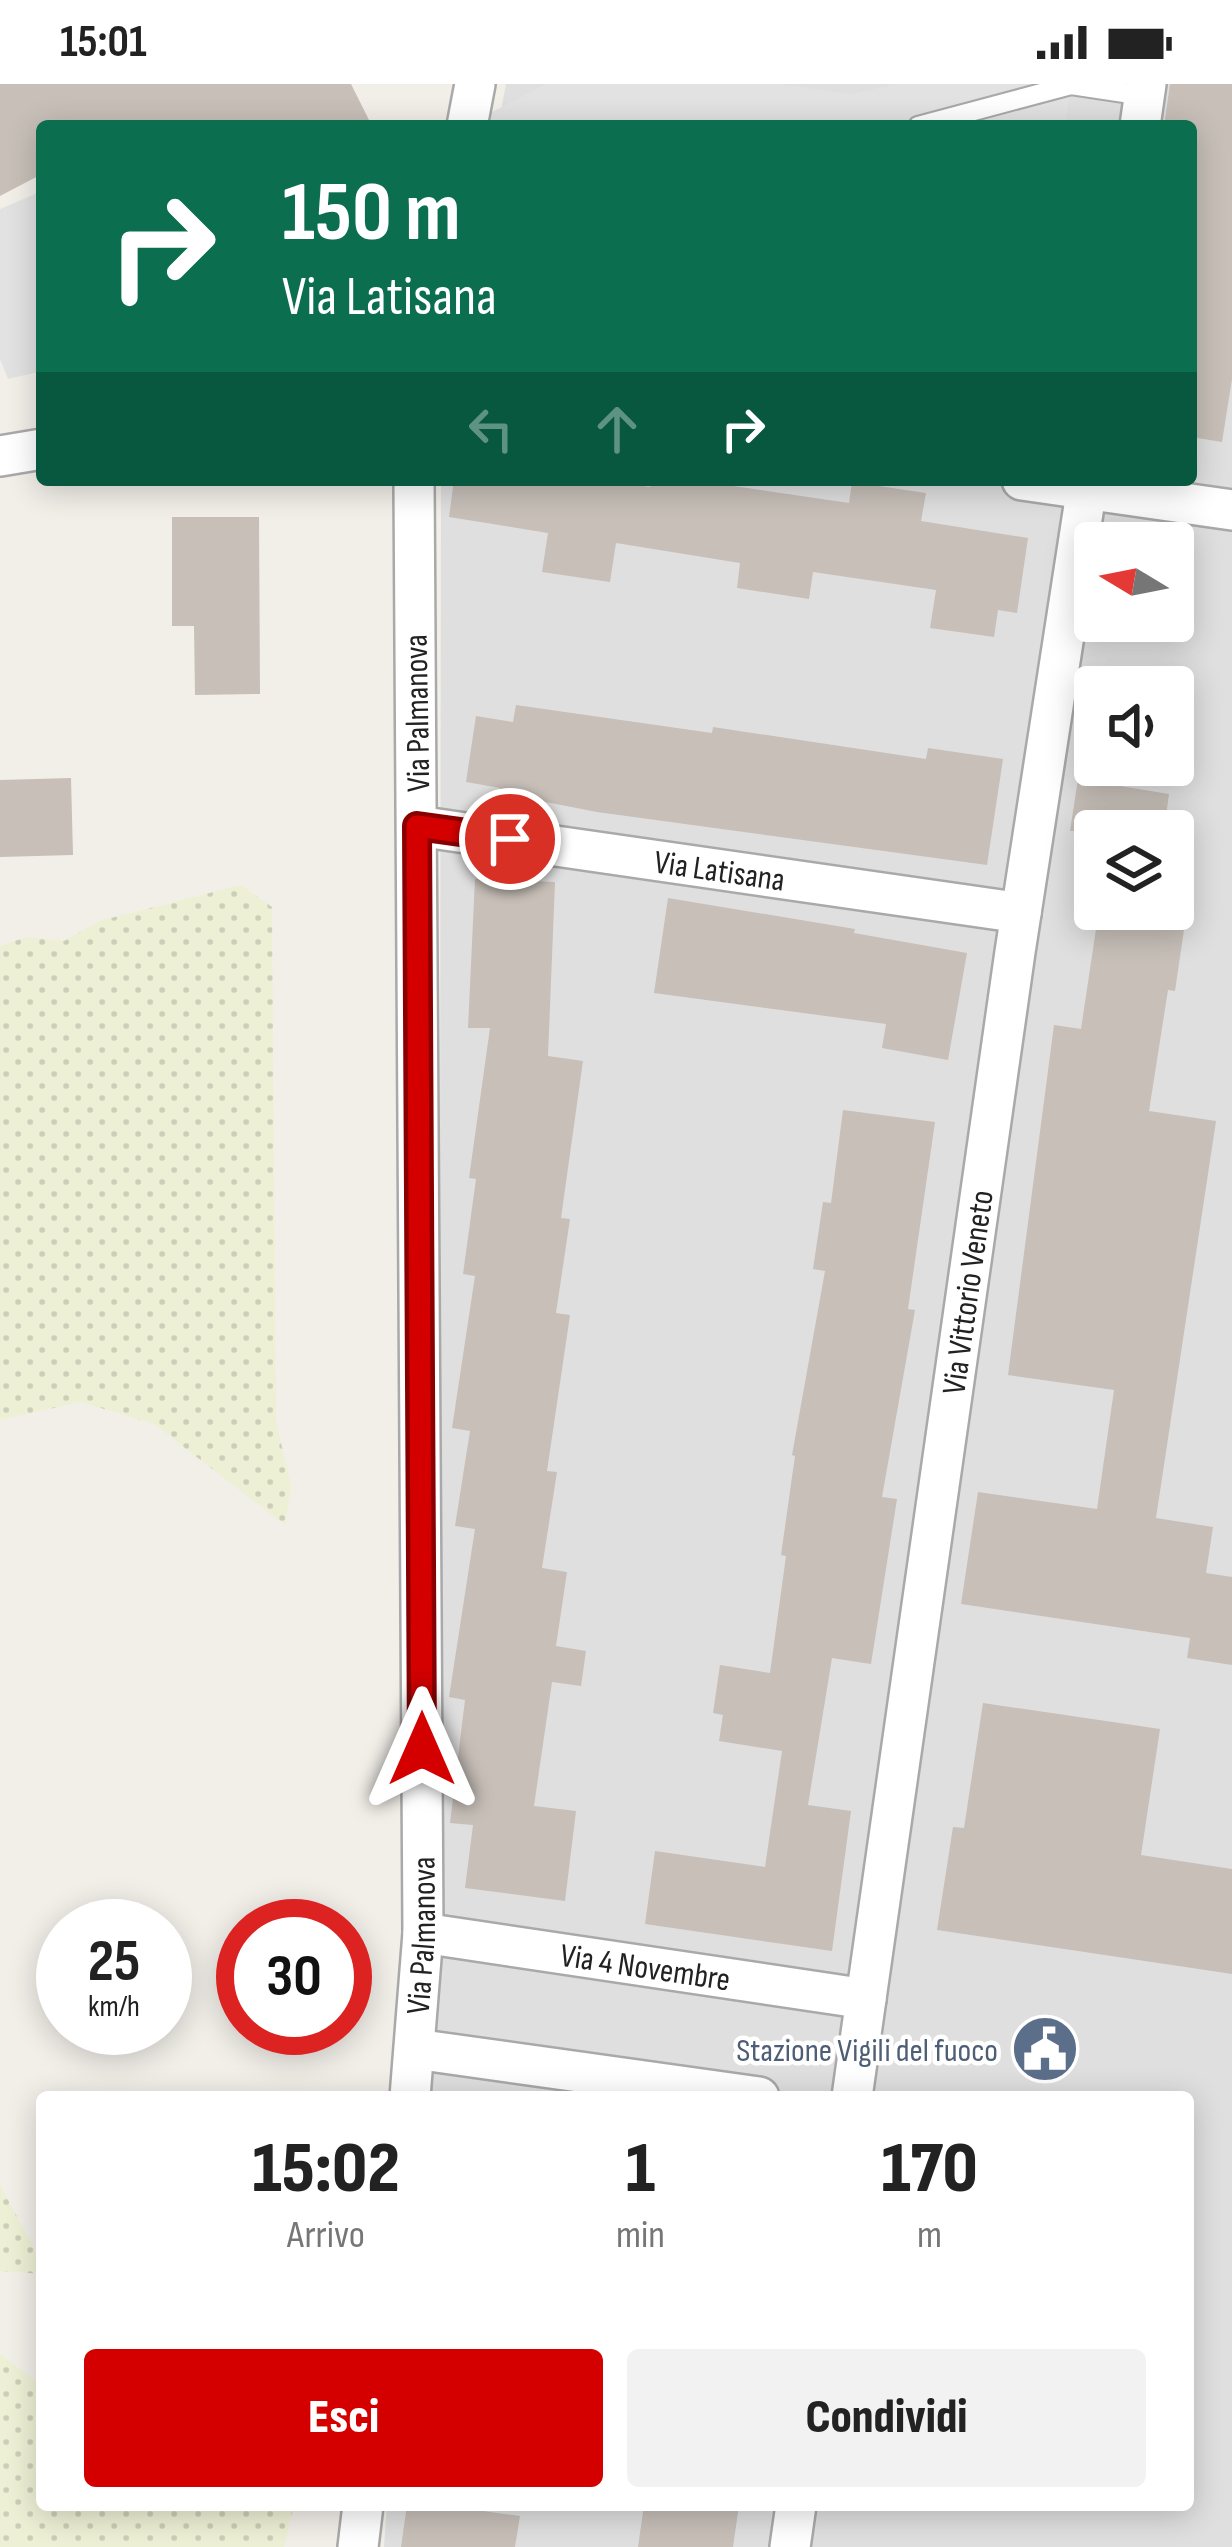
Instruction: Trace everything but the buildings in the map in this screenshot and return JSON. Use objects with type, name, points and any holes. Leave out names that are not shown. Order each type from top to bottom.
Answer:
[{"type":"street","points":[[468,120],[475,84]]},
{"type":"street","points":[[0,456],[36,449]]},
{"type":"street","name":"Via Palmanova","points":[[411,2091],[423,1933],[414,486]]},
{"type":"street","name":"Via Vittorio Veneto","points":[[853,2091],[1087,486]]},
{"type":"street","points":[[1098,486],[1232,510]]},
{"type":"street","name":"Via Latisana","points":[[417,826],[1021,913]]},
{"type":"street","name":"Via 4 Novembre","points":[[423,1933],[866,1999]]},
{"type":"street","points":[[415,2049],[715,2091]]},
{"type":"street","points":[[358,2547],[362,2511]]},
{"type":"street","points":[[790,2547],[795,2511]]},
{"type":"lane","points":[[941,120],[1071,86],[1143,102]]},
{"type":"shaded area","points":[[506,84],[1232,84],[1232,2547],[384,2547],[387,2511],[1194,2511],[1194,2091],[420,2091],[439,1863],[441,486],[1197,486],[1197,120],[499,120]]},
{"type":"shaded area","points":[[547,84],[780,84],[852,94],[895,84],[1071,84],[1066,120],[487,120],[488,114]]},
{"type":"shaded area","points":[[36,194],[36,372],[8,379],[0,359],[0,209]]},
{"type":"green space","points":[[241,885],[272,907],[276,1421],[291,1486],[285,1525],[154,1424],[81,1402],[0,1420],[0,946],[27,937],[64,941],[99,921]]},
{"type":"green space","points":[[0,2185],[36,2252],[36,2274],[0,2271]]},
{"type":"green space","points":[[0,2354],[36,2381],[36,2511],[293,2511],[284,2547],[0,2547]]},
{"type":"place","name":"Stazione Vigili del fuoco","points":[[1045,2049]]},
{"type":"route","points":[[422,1749],[417,826],[510,839]]}]
